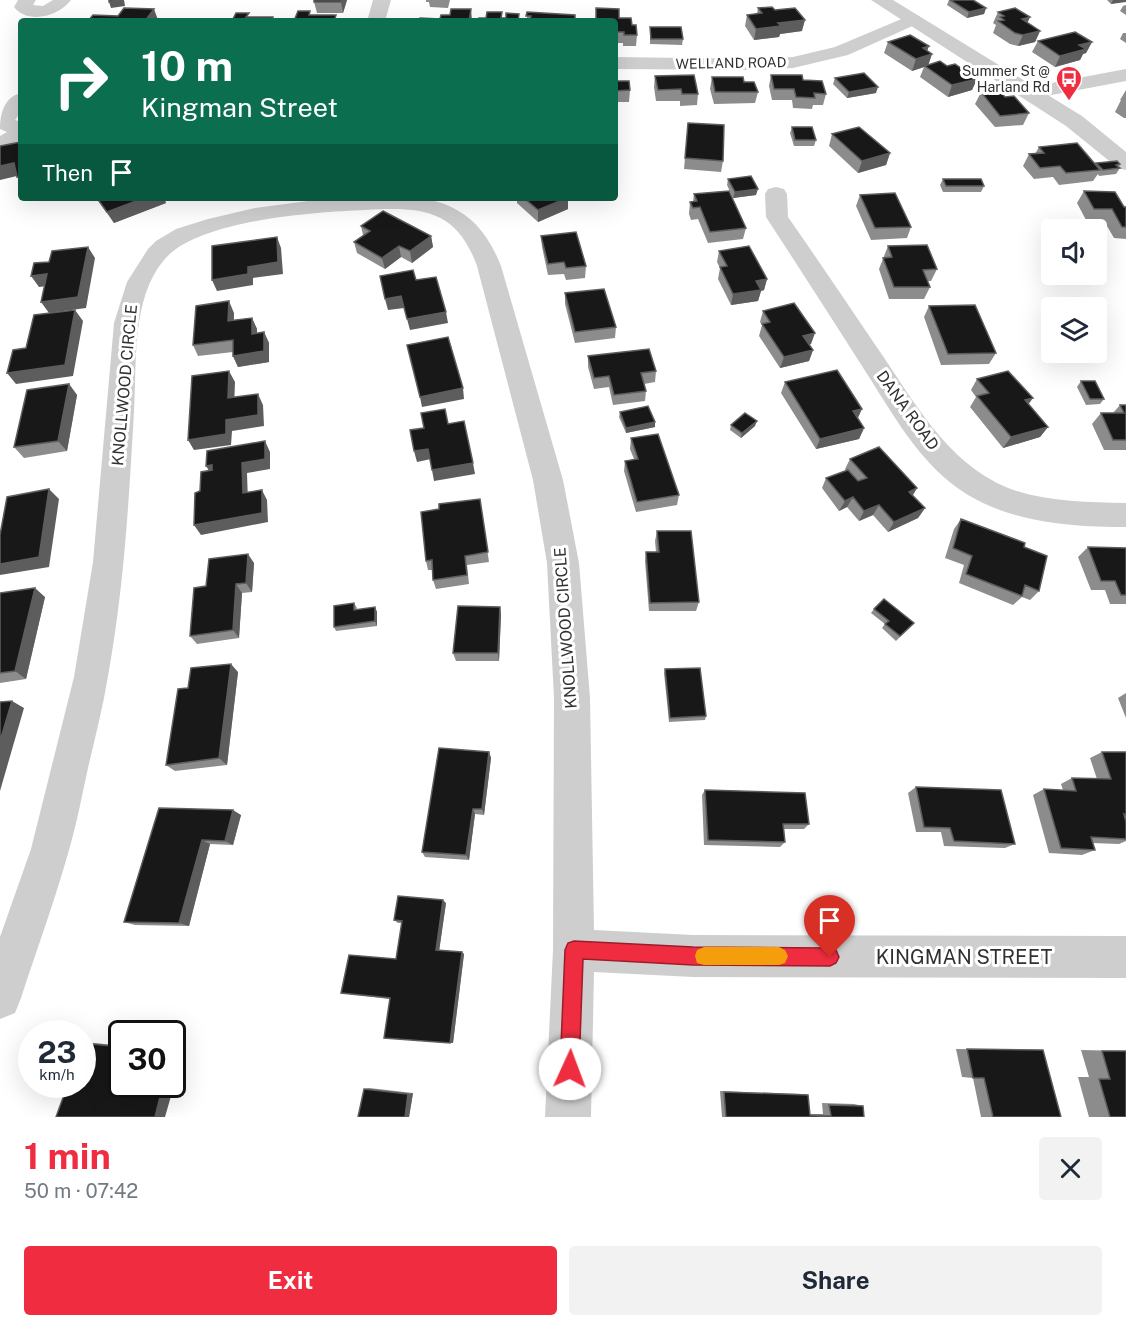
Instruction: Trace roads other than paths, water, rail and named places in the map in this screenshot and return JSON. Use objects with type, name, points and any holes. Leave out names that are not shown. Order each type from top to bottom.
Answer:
[{"type":"street","points":[[37,11],[55,7],[62,0]]},
{"type":"street","points":[[377,18],[382,0]]},
{"type":"street","points":[[880,0],[1074,121],[1126,163]]},
{"type":"street","name":"WELLAND ROAD","points":[[618,63],[760,65],[797,62],[819,58],[841,50],[886,28],[911,20]]},
{"type":"street","points":[[1030,93],[1126,75]]},
{"type":"street","points":[[0,145],[14,137],[17,132],[16,127],[1,123],[18,103]]},
{"type":"street","name":"DANA ROAD","points":[[776,194],[777,217],[936,452],[960,475],[986,490],[1053,512],[1126,515]]},
{"type":"street","name":"KNOLLWOOD CIRCLE","points":[[0,998],[50,849],[91,677],[109,562],[126,335],[132,296],[150,262],[165,246],[181,235],[229,220],[306,208],[400,202],[419,204],[440,209],[461,220],[480,240],[548,480],[563,563],[572,698],[574,950]]},
{"type":"street","points":[[568,1117],[574,950]]},
{"type":"street","name":"KINGMAN STREET","points":[[574,950],[693,956],[1126,957]]},
{"type":"place","name":"Summer St @ Harland Rd","points":[[1069,102]]}]
